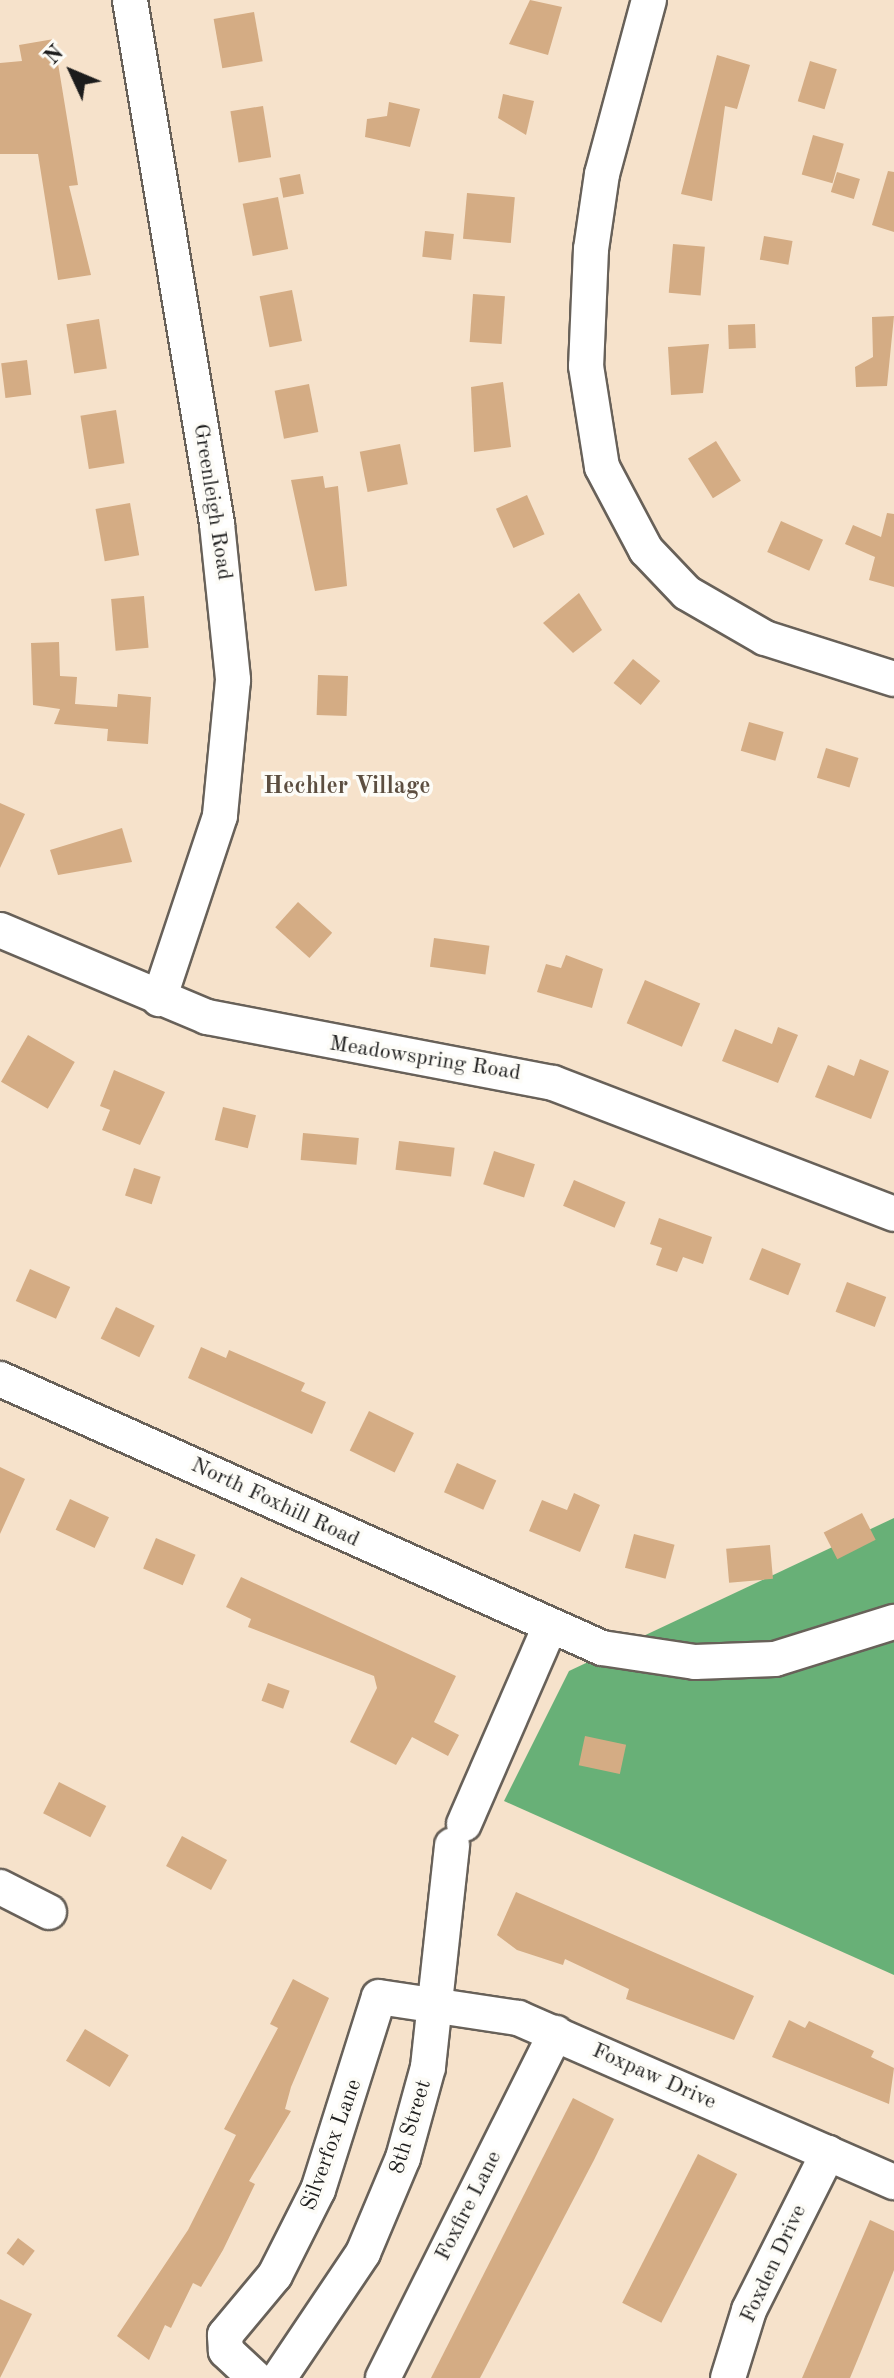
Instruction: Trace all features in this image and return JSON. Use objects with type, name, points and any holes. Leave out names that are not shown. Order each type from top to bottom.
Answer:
[{"type":"street","name":"Greenleigh Road","points":[[130,0],[217,524],[233,680],[220,816],[159,999]]},
{"type":"street","points":[[649,0],[602,174],[586,366],[596,449],[612,492],[646,550],[675,580],[765,638],[894,679]]},
{"type":"street","name":"Meadowspring Road","points":[[0,930],[159,999],[267,1033],[542,1079],[894,1214]]},
{"type":"street","name":"North Foxhill Road","points":[[0,1379],[602,1648],[695,1662],[775,1659],[894,1622]]},
{"type":"street","name":"8th Street","points":[[279,2378],[329,2311],[385,2206],[418,2110],[422,2001],[458,1834],[550,1626]]},
{"type":"street","points":[[0,1887],[49,1912]]},
{"type":"street","name":"Silverfox Lane","points":[[255,2378],[223,2343],[275,2275],[318,2190],[358,2080],[373,2003],[379,1997],[422,2001]]},
{"type":"street","name":"Foxpaw Drive","points":[[422,2001],[518,2018],[894,2182]]},
{"type":"street","name":"Foxfire Lane","points":[[383,2378],[556,2033]]},
{"type":"street","name":"Foxden Drive","points":[[728,2378],[749,2310],[828,2153]]},
{"type":"green space","points":[[894,1518],[894,1975],[504,1801],[569,1671]]},
{"type":"building","points":[[530,0],[562,7],[548,55],[509,44]]},
{"type":"building","points":[[254,12],[263,61],[222,68],[214,19]]},
{"type":"building","points":[[54,39],[78,185],[69,186],[91,275],[58,280],[38,154],[0,154],[0,63],[22,61],[19,45]]},
{"type":"building","points":[[717,55],[750,65],[737,109],[725,106],[712,201],[681,194]]},
{"type":"building","points":[[810,61],[837,69],[824,109],[798,101]]},
{"type":"building","points":[[503,94],[534,101],[526,135],[498,118]]},
{"type":"building","points":[[389,102],[420,109],[410,147],[365,137],[367,119],[387,116]]},
{"type":"building","points":[[263,106],[271,157],[239,163],[230,111]]},
{"type":"building","points":[[813,135],[844,144],[832,183],[802,174]]},
{"type":"building","points":[[888,171],[894,172],[894,232],[872,225]]},
{"type":"building","points":[[837,172],[860,179],[854,199],[831,192]]},
{"type":"building","points":[[300,174],[304,194],[283,198],[279,178]]},
{"type":"building","points":[[467,193],[515,197],[511,243],[463,239]]},
{"type":"building","points":[[278,197],[288,249],[253,256],[243,204]]},
{"type":"building","points":[[425,231],[454,234],[451,260],[422,257]]},
{"type":"building","points":[[764,236],[793,241],[788,265],[760,260]]},
{"type":"building","points":[[673,244],[705,247],[701,296],[669,293]]},
{"type":"building","points":[[292,290],[302,341],[270,347],[260,296]]},
{"type":"building","points":[[473,294],[505,296],[502,344],[470,342]]},
{"type":"building","points":[[894,316],[887,386],[856,387],[855,367],[873,357],[872,317]]},
{"type":"building","points":[[99,319],[107,368],[74,374],[66,324]]},
{"type":"building","points":[[755,324],[756,348],[729,349],[728,325]]},
{"type":"building","points":[[709,344],[703,393],[671,395],[668,347]]},
{"type":"building","points":[[27,360],[31,395],[5,398],[1,363]]},
{"type":"building","points":[[503,382],[511,447],[474,452],[471,387]]},
{"type":"building","points":[[309,384],[318,432],[284,439],[275,391]]},
{"type":"building","points":[[116,410],[124,463],[89,469],[80,416]]},
{"type":"building","points":[[716,441],[741,481],[713,498],[688,458]]},
{"type":"building","points":[[400,444],[408,484],[368,492],[360,452]]},
{"type":"building","points":[[323,476],[325,488],[338,486],[347,586],[315,591],[291,480]]},
{"type":"building","points":[[527,495],[544,534],[513,548],[496,509]]},
{"type":"building","points":[[130,503],[139,555],[105,561],[96,509]]},
{"type":"building","points":[[887,513],[894,514],[894,587],[869,580],[875,557],[845,544],[853,525],[881,537]]},
{"type":"building","points":[[781,521],[823,540],[809,571],[767,552]]},
{"type":"building","points":[[579,593],[602,630],[573,653],[543,623]]},
{"type":"building","points":[[144,596],[149,648],[116,651],[111,599]]},
{"type":"building","points":[[59,642],[60,676],[77,677],[75,704],[117,707],[118,694],[151,697],[148,744],[107,741],[108,729],[54,724],[60,709],[33,705],[31,643]]},
{"type":"building","points":[[633,659],[660,681],[641,705],[613,683]]},
{"type":"building","points":[[318,675],[348,676],[347,716],[317,715]]},
{"type":"building","points":[[749,722],[784,732],[775,761],[741,751]]},
{"type":"building","points":[[826,748],[859,758],[849,788],[817,778]]},
{"type":"building","points":[[0,803],[25,814],[0,868]]},
{"type":"building","points":[[122,828],[132,862],[58,875],[50,850]]},
{"type":"building","points":[[298,902],[332,933],[309,958],[275,927]]},
{"type":"building","points":[[434,938],[489,946],[485,975],[430,967]]},
{"type":"building","points":[[566,955],[603,969],[592,1008],[537,992],[546,964],[561,968]]},
{"type":"building","points":[[645,980],[700,1003],[682,1047],[627,1023]]},
{"type":"building","points":[[778,1027],[798,1035],[778,1083],[722,1061],[735,1029],[772,1044]]},
{"type":"building","points":[[28,1035],[75,1062],[48,1109],[1,1082]]},
{"type":"building","points":[[860,1059],[889,1071],[871,1119],[815,1097],[828,1065],[854,1076]]},
{"type":"building","points":[[114,1070],[165,1092],[140,1145],[102,1130],[110,1110],[100,1106]]},
{"type":"building","points":[[223,1107],[256,1115],[248,1148],[215,1140]]},
{"type":"building","points":[[303,1133],[359,1138],[356,1165],[301,1160]]},
{"type":"building","points":[[399,1141],[455,1148],[451,1177],[395,1170]]},
{"type":"building","points":[[494,1151],[535,1164],[524,1198],[483,1184]]},
{"type":"building","points":[[134,1168],[161,1177],[152,1204],[125,1196]]},
{"type":"building","points":[[574,1180],[626,1202],[615,1228],[563,1206]]},
{"type":"building","points":[[659,1218],[712,1237],[703,1264],[683,1257],[677,1272],[656,1265],[662,1248],[650,1244]]},
{"type":"building","points":[[762,1248],[801,1264],[788,1295],[749,1280]]},
{"type":"building","points":[[30,1269],[70,1287],[56,1319],[16,1301]]},
{"type":"building","points":[[847,1282],[886,1297],[875,1327],[836,1312]]},
{"type":"building","points":[[116,1307],[155,1326],[139,1357],[101,1338]]},
{"type":"building","points":[[201,1347],[226,1358],[229,1350],[305,1383],[301,1391],[326,1402],[312,1434],[188,1378]]},
{"type":"building","points":[[369,1411],[414,1433],[395,1472],[350,1451]]},
{"type":"building","points":[[457,1463],[496,1480],[483,1510],[444,1492]]},
{"type":"building","points":[[0,1467],[25,1479],[0,1534]]},
{"type":"building","points":[[574,1493],[600,1505],[580,1552],[529,1531],[542,1500],[567,1510]]},
{"type":"building","points":[[70,1499],[109,1517],[95,1548],[56,1530]]},
{"type":"building","points":[[862,1513],[876,1540],[837,1559],[824,1533]]},
{"type":"building","points":[[634,1534],[675,1545],[666,1579],[625,1568]]},
{"type":"building","points":[[156,1538],[196,1555],[183,1585],[143,1568]]},
{"type":"building","points":[[770,1545],[773,1579],[729,1583],[726,1549]]},
{"type":"building","points":[[241,1577],[456,1676],[434,1722],[459,1735],[448,1756],[412,1737],[396,1765],[350,1742],[377,1688],[374,1676],[248,1627],[251,1619],[226,1607]]},
{"type":"building","points":[[268,1683],[290,1691],[283,1709],[262,1701]]},
{"type":"building","points":[[585,1736],[626,1745],[620,1774],[579,1765]]},
{"type":"building","points":[[59,1782],[106,1806],[90,1837],[43,1813]]},
{"type":"building","points":[[182,1836],[227,1860],[211,1890],[166,1866]]},
{"type":"building","points":[[516,1892],[754,1996],[734,2040],[626,1999],[629,1989],[565,1959],[563,1965],[517,1950],[497,1935]]},
{"type":"building","points":[[293,1979],[329,1998],[291,2087],[285,2109],[291,2111],[249,2181],[255,2184],[223,2250],[201,2287],[193,2283],[171,2328],[165,2325],[149,2360],[117,2336],[188,2230],[236,2135],[224,2129],[278,2028],[270,2024]]},
{"type":"building","points":[[789,2020],[805,2028],[809,2021],[874,2051],[871,2057],[894,2068],[889,2104],[772,2057]]},
{"type":"building","points":[[85,2029],[129,2055],[110,2087],[66,2061]]},
{"type":"building","points":[[573,2098],[614,2119],[594,2160],[480,2378],[431,2378]]},
{"type":"building","points":[[698,2154],[737,2174],[661,2323],[622,2303]]},
{"type":"building","points":[[870,2220],[894,2231],[894,2270],[850,2378],[802,2378]]},
{"type":"building","points":[[18,2238],[35,2251],[23,2266],[7,2253]]},
{"type":"building","points":[[0,2299],[32,2314],[0,2378]]},
{"type":"district","name":"Hechler Village","points":[[347,788]]}]
